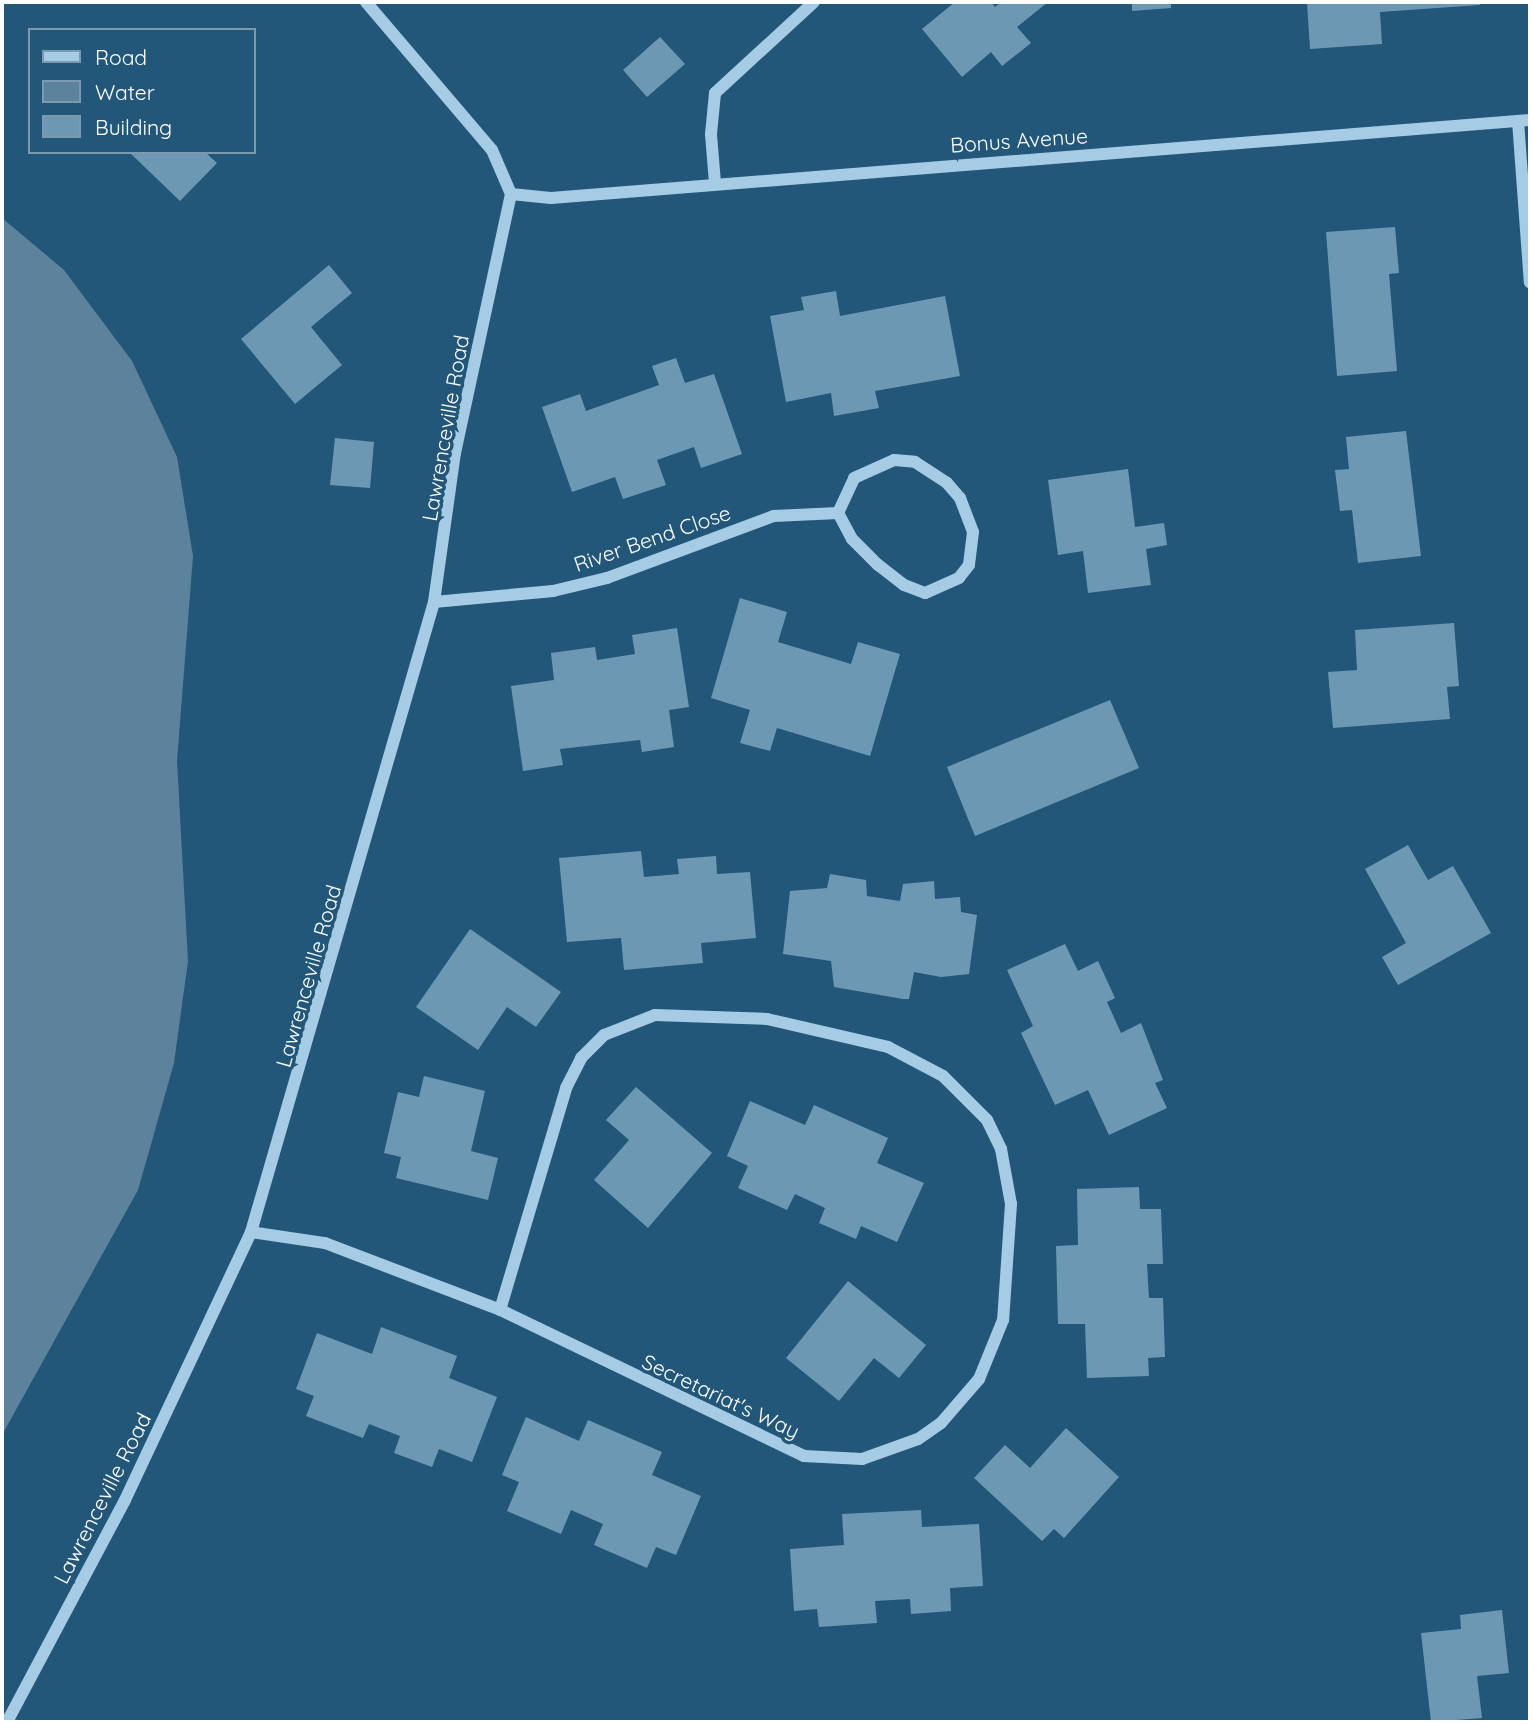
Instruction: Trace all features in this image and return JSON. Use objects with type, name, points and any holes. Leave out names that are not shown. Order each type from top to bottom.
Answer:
[{"type":"street","points":[[366,2],[492,150],[511,194]]},
{"type":"street","points":[[715,183],[711,134],[715,93],[812,2]]},
{"type":"street","points":[[1524,121],[1530,283]]},
{"type":"street","name":"Bonus Avenue","points":[[511,194],[551,198],[1524,121]]},
{"type":"street","name":"Lawrenceville Road","points":[[7,1722],[125,1500],[251,1232],[434,602],[456,453],[511,194]]},
{"type":"street","points":[[894,460],[915,462],[933,470],[960,498],[973,533],[969,565],[959,578],[925,593],[904,585],[852,539],[838,513],[854,478],[894,460]]},
{"type":"street","name":"River Bend Close","points":[[434,602],[553,590],[607,578],[774,516],[838,513]]},
{"type":"street","name":"Secretariat's Way","points":[[251,1232],[325,1243],[500,1310],[804,1456],[862,1459],[894,1449],[941,1423],[979,1379],[994,1352],[1003,1320],[1011,1204],[1001,1149],[987,1120],[967,1096],[917,1060],[888,1047],[767,1019],[655,1015],[634,1020],[604,1035],[589,1051],[566,1088],[500,1310]]},
{"type":"water","points":[[2,218],[64,270],[132,361],[177,457],[193,556],[177,761],[188,961],[174,1063],[138,1190],[2,1435]]},
{"type":"building","points":[[955,2],[991,2],[995,7],[1001,2],[1048,2],[1017,27],[1031,43],[1002,66],[991,52],[962,77],[922,29]]},
{"type":"building","points":[[1132,2],[1171,2],[1171,8],[1132,11]]},
{"type":"building","points":[[1307,2],[1480,2],[1480,5],[1380,12],[1382,44],[1310,49]]},
{"type":"building","points":[[660,37],[685,64],[647,97],[623,70]]},
{"type":"building","points":[[131,154],[207,154],[217,163],[180,201]]},
{"type":"building","points":[[1395,227],[1399,273],[1389,274],[1397,371],[1337,376],[1326,232]]},
{"type":"building","points":[[329,265],[352,293],[311,327],[342,365],[295,404],[241,339]]},
{"type":"building","points":[[836,291],[840,316],[945,296],[960,376],[875,391],[879,408],[834,416],[831,393],[786,402],[770,316],[804,310],[801,297]]},
{"type":"building","points":[[676,358],[685,383],[714,374],[742,454],[701,468],[694,447],[657,460],[666,485],[623,499],[615,477],[572,492],[542,407],[580,394],[586,411],[659,385],[652,366]]},
{"type":"building","points":[[1406,431],[1421,556],[1358,563],[1352,510],[1340,511],[1335,470],[1349,469],[1346,437]]},
{"type":"building","points":[[335,438],[374,442],[370,488],[330,485]]},
{"type":"building","points":[[1128,469],[1135,527],[1164,523],[1167,545],[1146,549],[1151,585],[1088,593],[1083,551],[1058,555],[1048,480]]},
{"type":"building","points":[[740,598],[787,612],[778,642],[851,664],[858,642],[900,654],[870,756],[777,728],[770,751],[740,743],[750,710],[711,698]]},
{"type":"building","points":[[1454,623],[1459,686],[1447,687],[1450,719],[1333,728],[1328,672],[1357,670],[1355,630]]},
{"type":"building","points":[[677,628],[689,707],[669,710],[674,747],[642,752],[640,740],[560,749],[563,765],[523,771],[511,686],[554,680],[551,653],[595,647],[597,660],[635,654],[632,635]]},
{"type":"building","points":[[1110,700],[1139,768],[975,836],[947,767]]},
{"type":"building","points":[[1408,845],[1428,880],[1453,866],[1491,933],[1398,985],[1382,957],[1406,943],[1365,869]]},
{"type":"building","points":[[641,851],[644,877],[679,874],[677,859],[716,856],[717,874],[750,872],[756,938],[701,943],[703,963],[624,970],[621,938],[567,942],[559,858]]},
{"type":"building","points":[[830,874],[866,880],[867,896],[900,901],[903,884],[934,881],[935,899],[960,897],[961,912],[977,915],[969,974],[941,977],[914,972],[909,999],[903,999],[834,987],[831,961],[783,954],[790,891],[827,888]]},
{"type":"building","points":[[470,929],[561,992],[536,1027],[507,1007],[478,1050],[416,1007]]},
{"type":"building","points":[[1065,944],[1078,971],[1098,961],[1115,998],[1107,1002],[1121,1033],[1141,1023],[1163,1080],[1155,1083],[1167,1108],[1109,1135],[1088,1090],[1055,1105],[1021,1033],[1033,1026],[1007,970]]},
{"type":"building","points":[[424,1076],[485,1091],[471,1151],[498,1158],[488,1200],[396,1178],[401,1157],[384,1153],[398,1092],[419,1097]]},
{"type":"building","points":[[636,1087],[712,1153],[648,1228],[594,1180],[629,1140],[606,1120]]},
{"type":"building","points":[[750,1101],[805,1125],[814,1105],[888,1138],[877,1163],[924,1183],[897,1242],[861,1226],[856,1239],[819,1223],[825,1208],[795,1194],[787,1210],[738,1188],[748,1166],[727,1156]]},
{"type":"building","points":[[1139,1187],[1140,1209],[1161,1209],[1163,1264],[1147,1264],[1149,1298],[1163,1298],[1165,1357],[1148,1358],[1149,1376],[1087,1378],[1085,1324],[1058,1324],[1056,1246],[1078,1245],[1077,1189]]},
{"type":"building","points":[[848,1281],[926,1345],[899,1378],[874,1358],[839,1401],[786,1358]]},
{"type":"building","points":[[381,1327],[457,1356],[449,1378],[497,1397],[472,1462],[439,1449],[432,1467],[394,1453],[400,1436],[369,1424],[363,1438],[306,1416],[314,1396],[296,1389],[317,1333],[372,1354]]},
{"type":"building","points":[[526,1417],[579,1441],[588,1420],[662,1452],[652,1475],[701,1496],[676,1555],[656,1547],[647,1568],[594,1545],[603,1524],[571,1510],[561,1534],[507,1511],[519,1482],[502,1475]]},
{"type":"building","points":[[1066,1428],[1119,1477],[1064,1538],[1054,1529],[1042,1541],[974,1478],[1005,1445],[1030,1468]]},
{"type":"building","points":[[921,1510],[922,1527],[979,1524],[983,1586],[950,1588],[951,1611],[911,1614],[910,1599],[875,1601],[877,1623],[819,1627],[817,1609],[794,1611],[790,1549],[844,1545],[842,1514]]},
{"type":"building","points":[[1502,1610],[1509,1673],[1477,1676],[1482,1718],[1431,1722],[1421,1633],[1461,1629],[1460,1615]]}]
